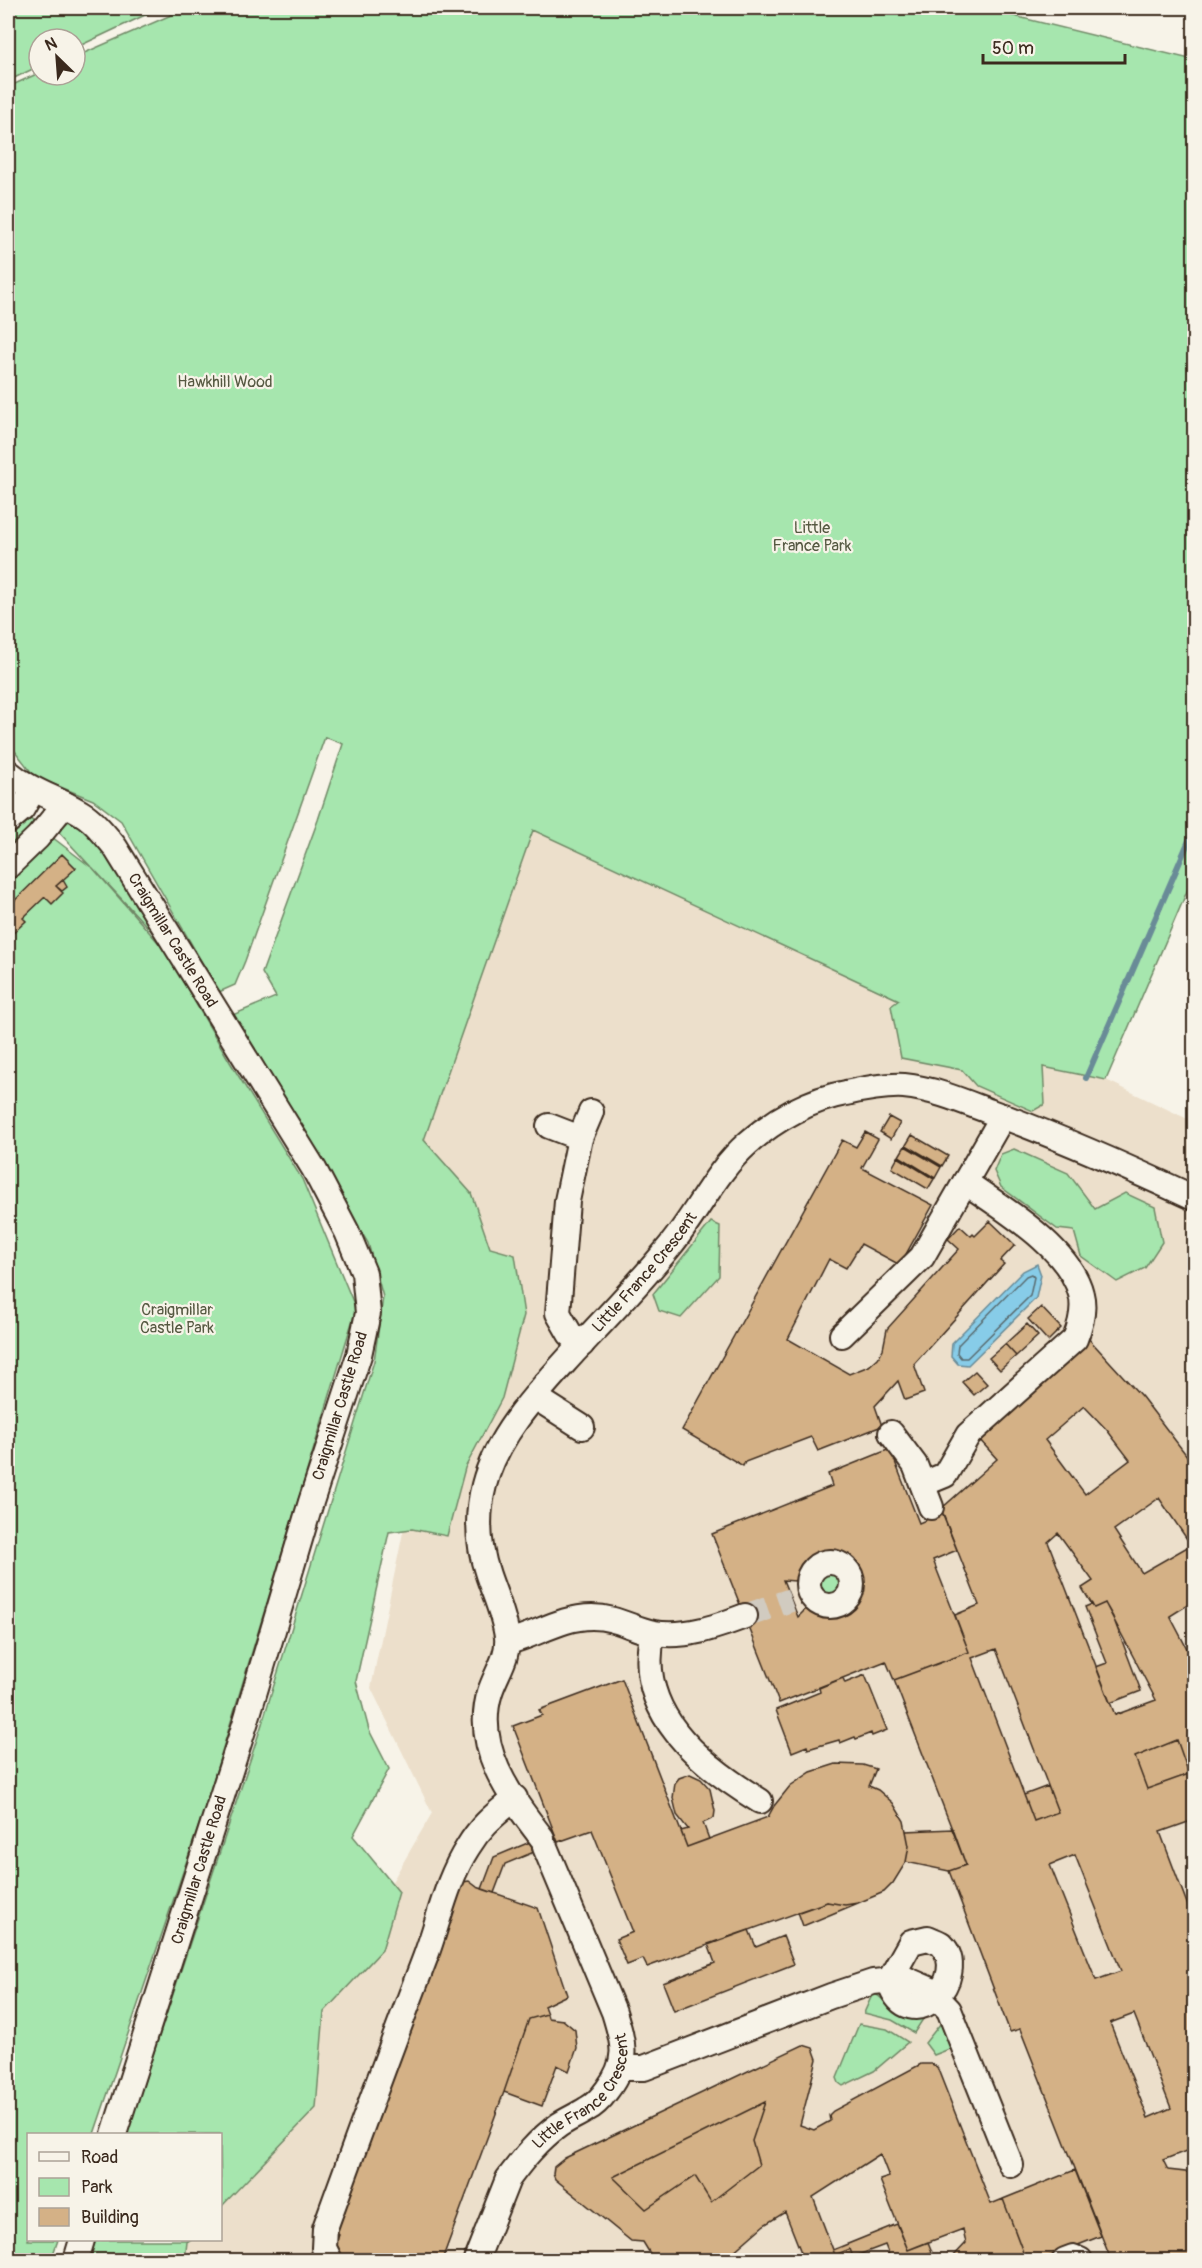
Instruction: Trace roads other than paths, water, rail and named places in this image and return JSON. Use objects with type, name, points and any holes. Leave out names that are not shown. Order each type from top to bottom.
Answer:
[{"type":"street","name":"Craigmillar Castle Road","points":[[8,772],[33,790],[65,804],[92,821],[115,847],[314,1169],[347,1232],[364,1273],[368,1313],[358,1355],[310,1502],[239,1743],[114,2133]]},
{"type":"street","points":[[8,821],[22,809],[33,790]]},
{"type":"street","points":[[8,866],[38,837],[65,804]]},
{"type":"street","name":"Little France Crescent","points":[[476,2260],[508,2179],[515,2169],[544,2137],[561,2124],[590,2108],[603,2096],[621,2068],[624,2050],[614,2012],[544,1843],[498,1774],[486,1741],[484,1713],[491,1688],[504,1660],[508,1642],[503,1614],[480,1548],[478,1514],[484,1483],[502,1442],[535,1397],[644,1278],[678,1236],[728,1162],[748,1143],[794,1112],[843,1093],[900,1086],[932,1090],[1066,1141],[1194,1198]]},
{"type":"street","points":[[582,1344],[570,1334],[558,1313],[567,1201],[580,1138],[591,1112]]},
{"type":"street","points":[[842,1335],[922,1257],[1003,1116]]},
{"type":"street","points":[[549,1126],[580,1138]]},
{"type":"street","points":[[922,1484],[945,1475],[968,1435],[1074,1339],[1082,1317],[1082,1296],[1077,1281],[1067,1265],[1047,1243],[966,1182]]},
{"type":"street","points":[[535,1397],[582,1427]]},
{"type":"street","points":[[891,1433],[915,1465],[931,1507]]},
{"type":"street","points":[[508,1642],[572,1618],[617,1619],[653,1633],[681,1634],[714,1628],[745,1616]]},
{"type":"street","points":[[653,1633],[648,1665],[654,1691],[669,1725],[707,1765],[760,1801]]},
{"type":"street","points":[[330,2260],[324,2248],[325,2228],[427,1954],[453,1876],[467,1847],[486,1821],[515,1798]]},
{"type":"street","points":[[928,1938],[940,1944],[948,1958],[950,1972],[938,1997],[929,2003],[915,2008],[903,2004],[894,1995],[889,1981],[912,1942],[928,1938]]},
{"type":"street","points":[[621,2068],[638,2069],[653,2065],[831,1996],[873,1982],[889,1981]]},
{"type":"street","points":[[938,1997],[949,2010],[1011,2165]]},
{"type":"street","points":[[76,2260],[82,2241]]},
{"type":"street","points":[[1065,2260],[1073,2257],[1080,2260]]},
{"type":"water","points":[[1037,1264],[1041,1275],[1036,1298],[968,1365],[958,1364],[951,1356],[952,1343],[1023,1271]]},
{"type":"waterway","points":[[1086,1078],[1194,829]]},
{"type":"tunnel","points":[[745,1616],[791,1600]]},
{"type":"park label","name":"Hawkhill Wood","points":[[225,382]]},
{"type":"park label","name":"Little France Park","points":[[812,537]]},
{"type":"park label","name":"Craigmillar Castle Park","points":[[177,1319]]}]
